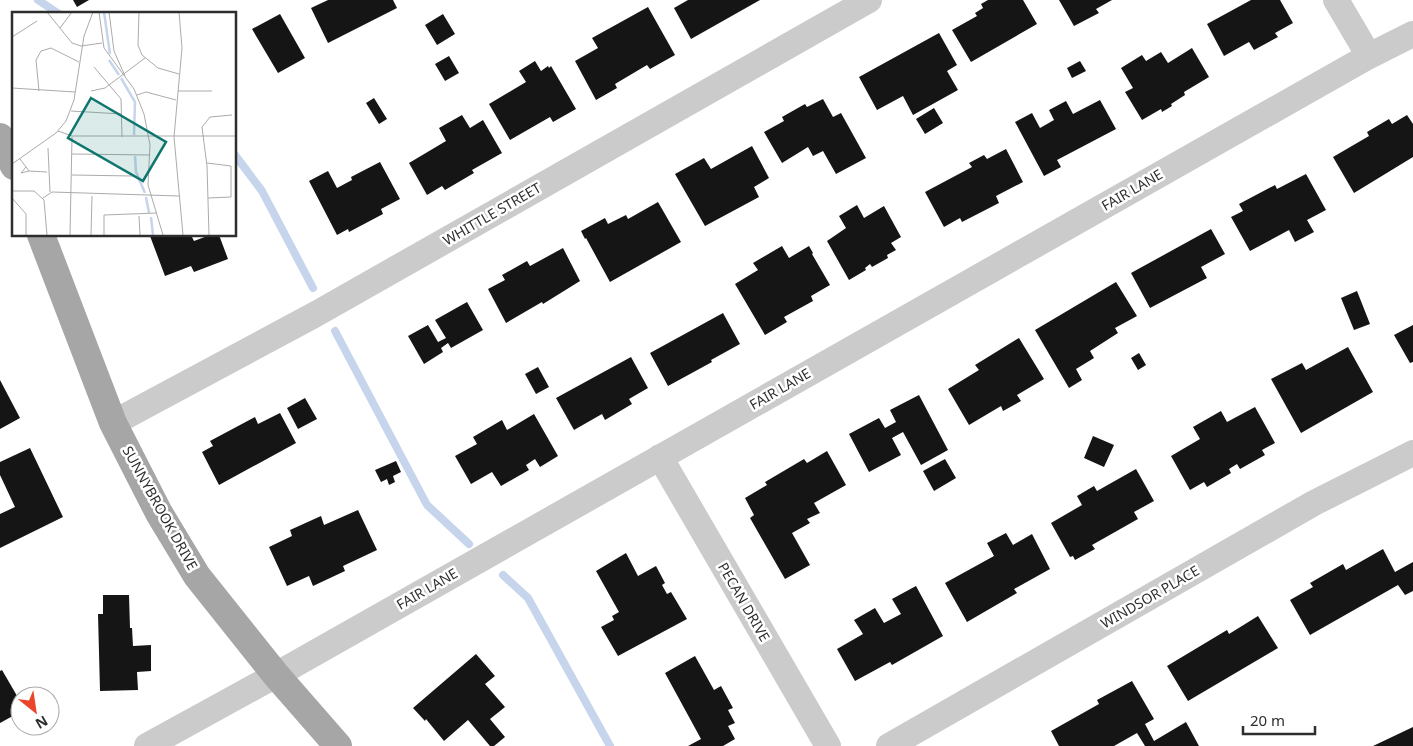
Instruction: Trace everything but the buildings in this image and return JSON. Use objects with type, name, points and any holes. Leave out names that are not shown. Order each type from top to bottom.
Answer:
[{"type":"main road","points":[[0,137],[12,162]]},
{"type":"main road","name":"SUNNYBROOK DRIVE","points":[[41,236],[113,423],[159,513],[197,576],[276,675],[338,746]]},
{"type":"street","name":"WHITTLE STREET","points":[[113,423],[316,314],[868,0]]},
{"type":"street","points":[[1336,0],[1369,56]]},
{"type":"street","name":"FAIR LANE","points":[[147,746],[276,675],[1369,56],[1413,34]]},
{"type":"street","name":"WINDSOR PLACE","points":[[889,746],[1314,502],[1413,453]]},
{"type":"street","name":"PECAN DRIVE","points":[[660,457],[828,746]]},
{"type":"waterway","points":[[38,0],[56,12]]},
{"type":"waterway","points":[[236,156],[262,191],[313,288]]},
{"type":"waterway","points":[[335,331],[427,505],[469,544]]},
{"type":"waterway","points":[[503,575],[528,598],[610,746]]}]
